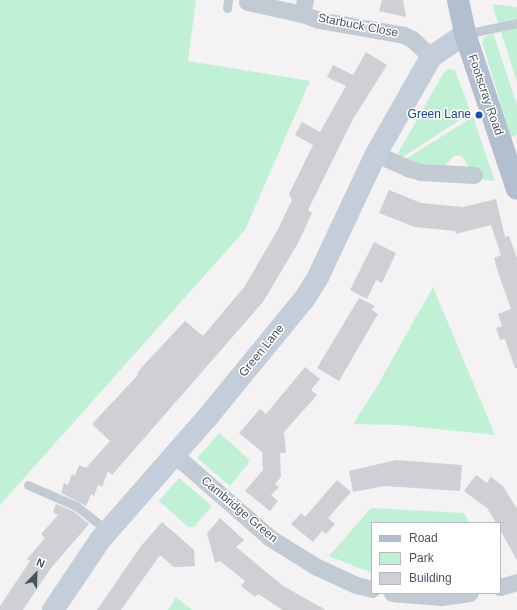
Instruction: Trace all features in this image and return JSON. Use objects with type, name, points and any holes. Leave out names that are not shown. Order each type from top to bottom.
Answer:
[{"type":"main road","name":"Footscray Road","points":[[458,0],[465,34],[517,189]]},
{"type":"main road","name":"Green Lane","points":[[53,610],[108,531],[175,455],[305,298],[318,277],[376,154],[431,57],[465,34]]},
{"type":"street","name":"Starbuck Close","points":[[242,1],[304,7],[319,20],[404,35],[412,39],[431,57]]},
{"type":"street","points":[[376,154],[414,170],[474,175]]},
{"type":"street","name":"Cambridge Green","points":[[175,455],[270,538],[318,567],[356,585],[371,589]]},
{"type":"street","points":[[501,587],[517,582]]},
{"type":"street","points":[[404,594],[441,597],[463,594]]},
{"type":"lane","points":[[465,34],[517,23]]},
{"type":"lane","points":[[28,485],[76,506],[108,531]]},
{"type":"green space","points":[[0,0],[196,0],[188,61],[310,81],[245,230],[0,505]]},
{"type":"green space","points":[[492,4],[517,7],[517,82],[500,29]]},
{"type":"green space","points":[[493,33],[517,105],[517,135],[511,137],[482,42],[485,37]]},
{"type":"green space","points":[[448,69],[455,70],[471,113],[401,158],[397,155],[444,72]]},
{"type":"green space","points":[[473,117],[495,181],[483,180],[478,169],[469,168],[462,156],[454,156],[445,166],[402,161]]},
{"type":"green space","points":[[433,287],[495,435],[399,425],[353,424],[375,390]]},
{"type":"green space","points":[[219,433],[249,459],[248,464],[230,486],[197,458]]},
{"type":"green space","points":[[179,478],[212,506],[194,527],[188,527],[159,501]]},
{"type":"green space","points":[[371,508],[464,513],[469,522],[371,522],[371,573],[329,556]]},
{"type":"green space","points":[[176,597],[192,610],[168,610]]},
{"type":"building","points":[[382,0],[403,0],[406,17],[379,11]]},
{"type":"building","points":[[366,52],[387,65],[353,119],[308,210],[312,213],[298,243],[263,302],[112,475],[108,471],[102,487],[98,485],[94,496],[91,494],[86,506],[61,493],[64,483],[68,485],[72,474],[75,476],[79,465],[86,468],[110,441],[92,424],[138,375],[137,374],[141,368],[185,321],[203,336],[245,286],[277,231],[292,200],[289,194],[313,145],[295,135],[302,122],[320,132],[346,86],[327,77],[333,65],[353,75]]},
{"type":"building","points":[[389,190],[421,203],[463,207],[496,199],[505,237],[509,236],[517,258],[517,368],[515,368],[505,339],[500,340],[496,328],[502,326],[498,314],[511,309],[494,258],[501,255],[491,225],[456,234],[455,231],[415,227],[379,213]]},
{"type":"building","points":[[374,242],[396,253],[382,283],[376,280],[367,299],[350,290]]},
{"type":"building","points":[[359,298],[375,306],[372,310],[378,314],[339,381],[317,368]]},
{"type":"building","points":[[305,367],[320,379],[311,390],[317,395],[284,432],[286,453],[280,453],[281,477],[275,484],[279,487],[271,495],[278,501],[270,511],[245,491],[263,470],[262,452],[239,433],[260,409],[266,414]]},
{"type":"building","points":[[396,460],[462,465],[460,491],[385,486],[353,492],[349,471]]},
{"type":"building","points":[[476,475],[487,483],[491,477],[503,486],[517,509],[517,560],[501,532],[501,522],[495,522],[487,508],[464,491]]},
{"type":"building","points":[[337,480],[351,492],[328,518],[335,524],[326,534],[322,531],[313,542],[291,524],[301,513],[305,517]]},
{"type":"building","points":[[56,504],[73,511],[89,524],[51,568],[23,610],[0,610],[0,606],[30,561],[27,559],[45,538],[41,534],[58,515],[53,512]]},
{"type":"building","points":[[220,518],[244,540],[236,547],[283,586],[326,610],[283,610],[258,594],[255,597],[241,586],[245,581],[220,561],[215,563],[207,533]]},
{"type":"building","points":[[162,522],[194,550],[195,566],[174,567],[160,555],[121,610],[97,610],[141,546]]},
{"type":"place","name":"Green Lane","points":[[479,115]]}]
